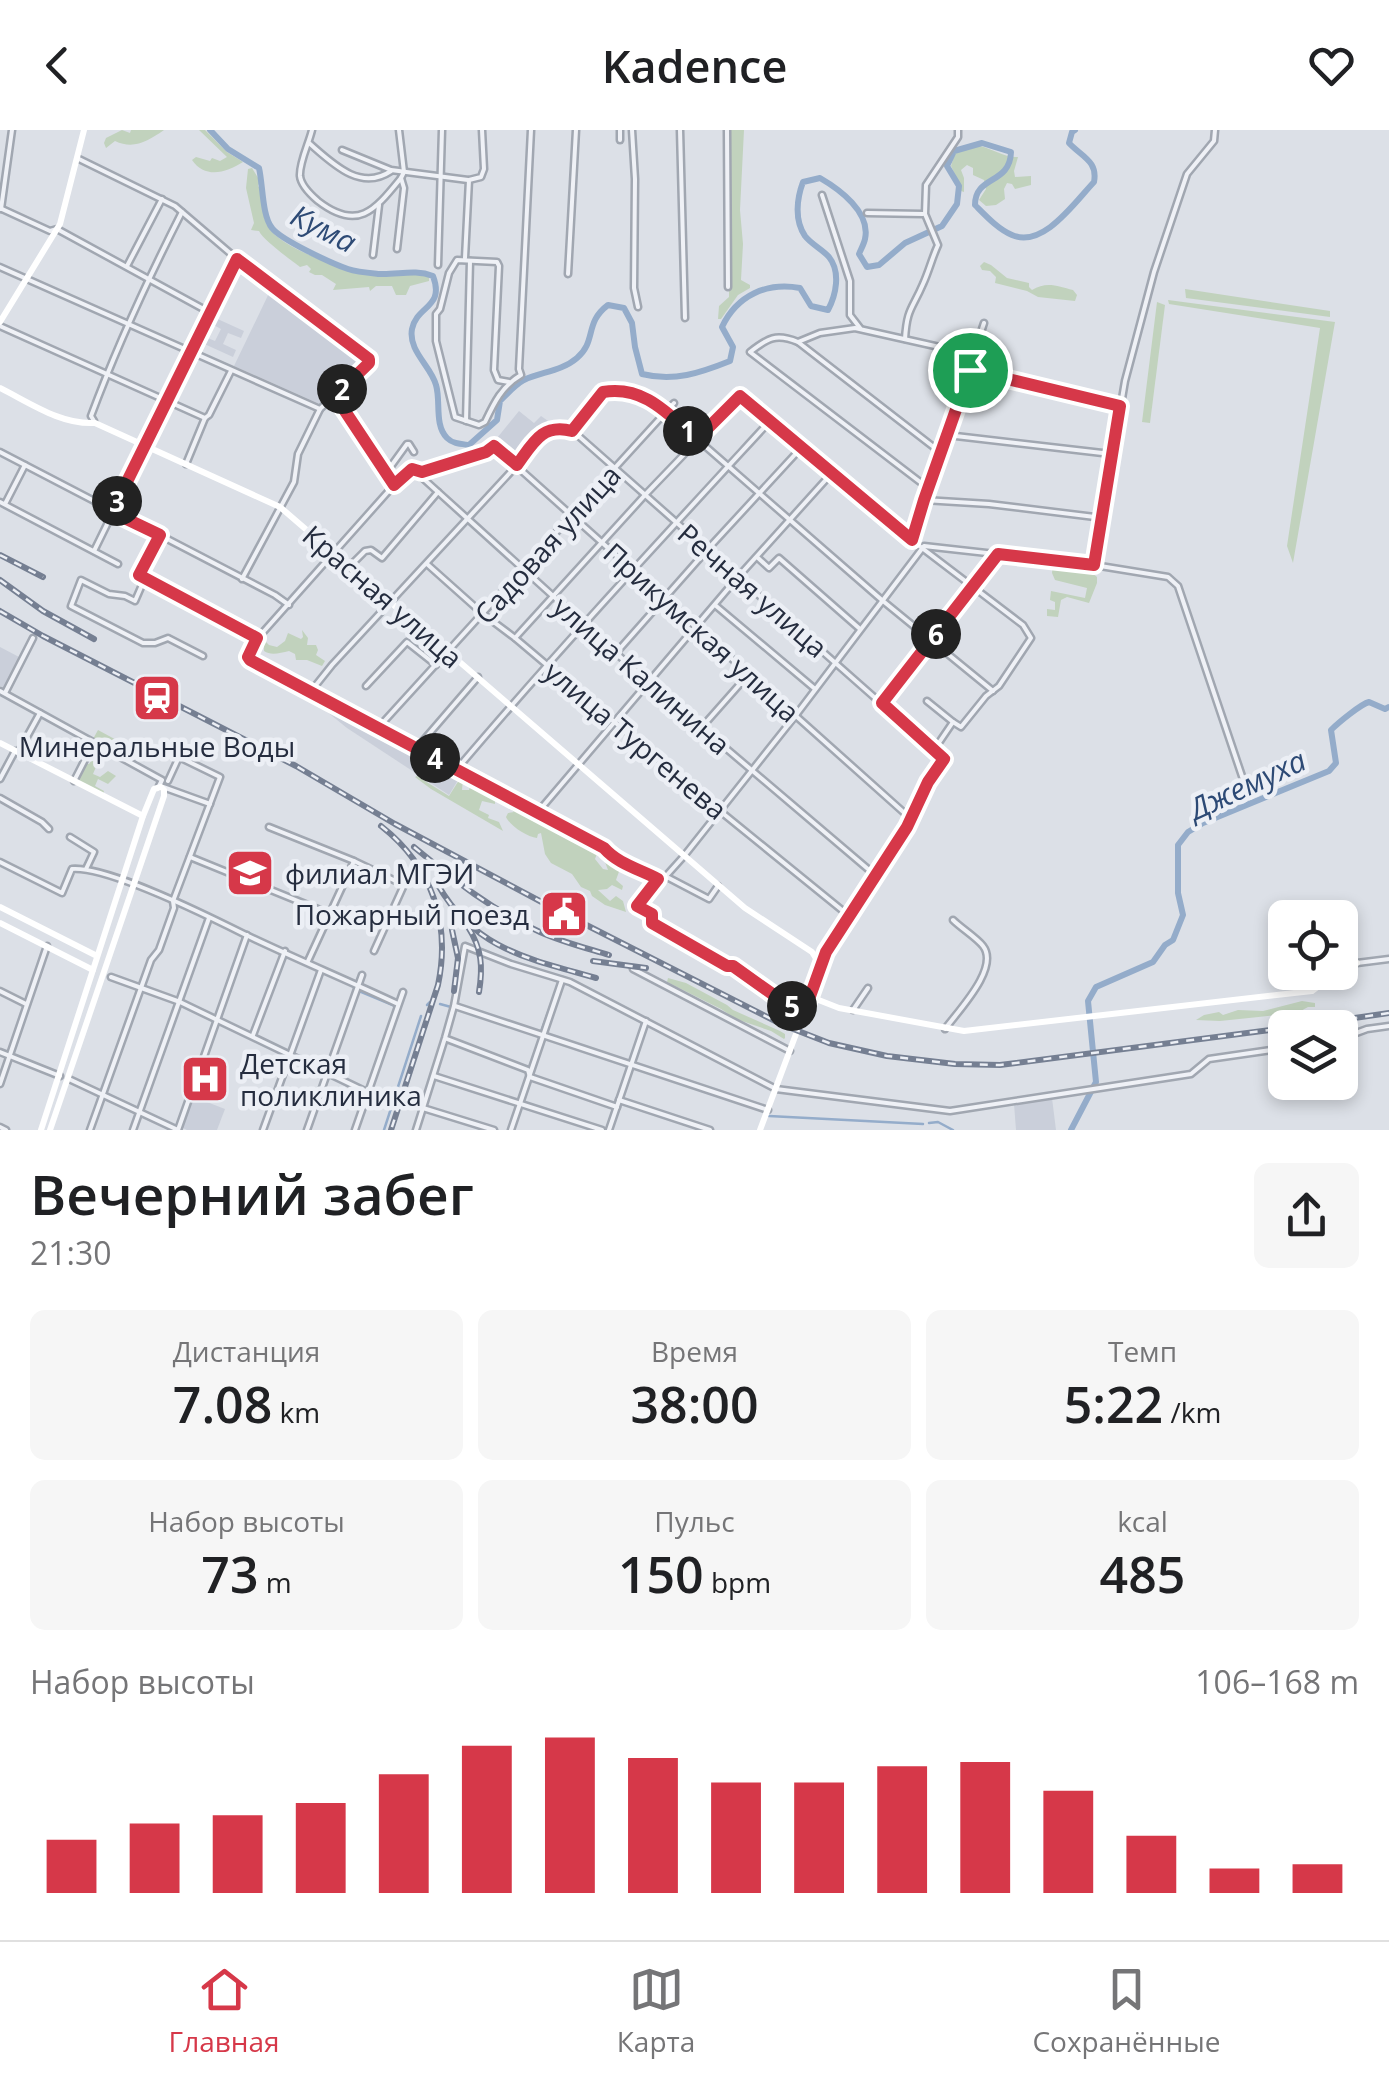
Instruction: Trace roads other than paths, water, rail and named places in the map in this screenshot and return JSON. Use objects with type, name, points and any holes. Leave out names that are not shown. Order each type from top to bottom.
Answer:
[{"type":"street","points":[[12,130],[0,208],[50,231],[57,230],[210,312]]},
{"type":"street","points":[[84,130],[57,230],[0,324],[206,418]]},
{"type":"street","points":[[312,130],[299,174],[310,194],[328,209],[350,218],[364,214],[379,203],[402,175]]},
{"type":"street","points":[[397,249],[404,188],[399,130]]},
{"type":"street","points":[[438,264],[442,130]]},
{"type":"street","points":[[342,150],[402,175],[469,180],[481,177],[484,169],[482,130]]},
{"type":"street","points":[[509,382],[498,380],[494,370],[497,262],[457,260],[436,314],[436,341],[455,417],[479,425],[485,422],[509,382],[521,376],[532,130]]},
{"type":"street","points":[[568,274],[576,130]]},
{"type":"street","points":[[620,130],[620,140]]},
{"type":"street","points":[[632,130],[636,180],[634,288],[638,307]]},
{"type":"street","points":[[680,130],[685,318]]},
{"type":"street","points":[[727,130],[728,287]]},
{"type":"street","points":[[905,339],[906,316],[924,284],[938,245],[925,214],[926,185],[958,137],[958,130]]},
{"type":"street","points":[[1094,565],[1124,381],[1154,272],[1187,174],[1214,142],[1216,130]]},
{"type":"street","points":[[309,143],[355,176],[378,179],[392,170]]},
{"type":"street","points":[[75,157],[182,212],[369,359],[320,410],[298,454],[294,482],[242,579]]},
{"type":"street","points":[[466,421],[469,180]]},
{"type":"street","points":[[822,195],[850,281],[850,315],[862,329]]},
{"type":"street","points":[[126,266],[162,199]]},
{"type":"street","points":[[373,255],[379,203]]},
{"type":"street","points":[[95,423],[91,416],[106,374],[182,212]]},
{"type":"street","points":[[868,213],[925,214]]},
{"type":"street","points":[[94,551],[237,259]]},
{"type":"street","points":[[0,268],[320,410]]},
{"type":"street","points":[[912,540],[984,323]]},
{"type":"street","points":[[798,342],[820,333],[854,328],[975,355]]},
{"type":"street","points":[[928,488],[750,352],[769,338],[783,336],[798,342],[941,453]]},
{"type":"street","points":[[970,370],[1120,406]]},
{"type":"street","points":[[186,464],[230,371]]},
{"type":"street","name":"Красная улица","points":[[0,388],[65,420],[95,423],[280,507],[718,885],[813,954],[820,965]]},
{"type":"street","points":[[311,692],[540,436],[559,428],[572,431],[603,392],[617,390],[642,396],[666,412],[993,691]]},
{"type":"street","points":[[335,396],[394,485]]},
{"type":"street","points":[[516,638],[645,494],[740,396],[912,540],[1023,625],[1031,638],[993,691],[960,726],[927,701]]},
{"type":"street","name":"Садовая улица","points":[[378,728],[674,403]]},
{"type":"street","points":[[457,769],[546,665],[770,421]]},
{"type":"street","name":"Речная улица","points":[[572,431],[934,750]]},
{"type":"street","points":[[947,436],[1114,454]]},
{"type":"street","points":[[386,473],[407,444],[414,452]]},
{"type":"street","name":"Прикумская улица","points":[[412,469],[422,472],[494,446],[910,818]]},
{"type":"street","points":[[616,653],[801,448]]},
{"type":"street","points":[[0,452],[288,604]]},
{"type":"street","points":[[25,465],[2,503],[118,564]]},
{"type":"street","points":[[412,469],[257,638],[248,657],[658,879]]},
{"type":"street","name":"улица Калинина","points":[[412,469],[648,682],[876,876]]},
{"type":"street","points":[[538,812],[831,474]]},
{"type":"street","points":[[349,568],[365,551],[382,558],[438,492]]},
{"type":"street","points":[[924,500],[1103,518]]},
{"type":"street","points":[[160,535],[140,576],[135,602],[81,580],[71,606],[143,643],[168,638],[202,656]]},
{"type":"street","points":[[804,1013],[733,966],[652,923],[652,914],[637,906],[720,811],[924,546],[1168,577],[1178,586],[1248,794]]},
{"type":"street","points":[[882,703],[998,554]]},
{"type":"street","points":[[757,557],[770,568],[779,558],[860,630]]},
{"type":"street","name":"улица Тургенева","points":[[426,564],[848,915]]},
{"type":"street","points":[[140,576],[257,638]]},
{"type":"street","points":[[715,604],[815,689]]},
{"type":"street","points":[[33,638],[2,692],[162,780],[164,796],[41,1130]]},
{"type":"street","points":[[366,686],[408,642],[436,665]]},
{"type":"street","points":[[702,727],[749,674]]},
{"type":"street","points":[[416,749],[478,677]]},
{"type":"street","points":[[0,779],[40,712]]},
{"type":"street","points":[[800,1023],[826,952],[907,827],[928,782],[944,759],[934,750],[953,722]]},
{"type":"street","points":[[0,744],[144,816]]},
{"type":"street","points":[[74,781],[92,746]]},
{"type":"street","points":[[50,1130],[93,970],[144,816],[179,758],[220,777],[90,1130]]},
{"type":"street","points":[[163,786],[210,804]]},
{"type":"street","points":[[0,798],[50,829]]},
{"type":"street","points":[[269,827],[404,885],[374,950]]},
{"type":"street","points":[[70,838],[94,852],[86,870]]},
{"type":"street","points":[[190,858],[330,914]]},
{"type":"street","points":[[308,962],[354,861]]},
{"type":"street","points":[[0,862],[62,893],[72,870],[86,870],[132,884],[398,1004]]},
{"type":"street","points":[[664,876],[709,899],[718,885]]},
{"type":"street","points":[[0,908],[98,956]]},
{"type":"street","points":[[133,1130],[210,916]]},
{"type":"street","points":[[944,1028],[985,974],[988,960],[983,946],[953,920]]},
{"type":"street","points":[[0,923],[93,970]]},
{"type":"street","points":[[0,1052],[178,1130],[247,935]]},
{"type":"street","points":[[0,1084],[47,946]]},
{"type":"street","points":[[416,1130],[446,1038],[464,946],[562,980],[776,1088],[950,1111],[1191,1074],[1209,1059],[1268,1050]]},
{"type":"street","points":[[252,1036],[285,951]]},
{"type":"street","points":[[813,954],[826,952]]},
{"type":"street","points":[[1358,963],[1389,959]]},
{"type":"street","points":[[263,1130],[321,968]]},
{"type":"street","points":[[633,968],[790,1051]]},
{"type":"street","points":[[307,1130],[362,975]]},
{"type":"street","points":[[111,977],[180,1002],[367,1092]]},
{"type":"street","points":[[512,1130],[562,980]]},
{"type":"street","points":[[853,1010],[868,988]]},
{"type":"street","points":[[811,997],[853,1010],[944,1028],[977,1030],[1312,990]]},
{"type":"street","points":[[0,991],[26,1004]]},
{"type":"street","points":[[355,1130],[402,992]]},
{"type":"street","points":[[454,1006],[768,1110]]},
{"type":"street","points":[[609,1130],[646,1020]]},
{"type":"street","points":[[1358,1032],[1389,1026]]},
{"type":"street","points":[[760,1130],[796,1034]]},
{"type":"street","points":[[446,1038],[528,1070],[530,1077]]},
{"type":"street","points":[[434,1076],[602,1130]]},
{"type":"street","points":[[530,1077],[710,1130]]},
{"type":"street","points":[[423,1108],[494,1130]]},
{"type":"waterway","name":"Кума","points":[[210,130],[228,149],[259,168],[269,223],[286,239],[352,270],[433,276],[433,301],[415,321],[413,344],[436,385],[443,433],[452,441],[469,445],[497,420],[500,401],[517,384],[565,366],[583,352],[596,318],[608,305],[624,308],[632,323],[642,374],[665,377],[730,361],[733,347],[722,327],[736,307],[754,293],[776,287],[800,288],[811,306],[828,310],[835,291],[835,270],[829,257],[807,239],[799,223],[803,182],[820,178],[852,202],[866,229],[859,254],[867,267],[879,265],[905,243],[942,226],[957,204],[959,186],[947,166],[954,151],[982,143],[1011,152],[1005,170],[980,189],[975,205],[992,222],[1024,238],[1047,230],[1094,182],[1091,164],[1069,143],[1075,130]]},
{"type":"waterway","name":"Джемуха","points":[[1071,1130],[1096,1082],[1088,1001],[1096,987],[1153,962],[1173,940],[1183,915],[1178,893],[1178,845],[1188,832],[1203,823],[1329,771],[1336,763],[1331,730],[1369,702],[1389,707]]},
{"type":"waterway","points":[[541,1032],[558,985]]},
{"type":"waterway","points":[[359,991],[395,1006]]},
{"type":"waterway","points":[[427,1005],[430,1002]]},
{"type":"waterway","points":[[440,1004],[451,1007]]},
{"type":"waterway","points":[[384,1130],[421,1016]]},
{"type":"waterway","points":[[769,1116],[923,1124]]},
{"type":"waterway","points":[[929,1123],[938,1122],[953,1130]]},
{"type":"railway","points":[[0,555],[43,577]]},
{"type":"railway","points":[[0,580],[43,611],[94,639]]},
{"type":"railway","points":[[0,611],[296,766],[551,907],[783,1025],[829,1043],[887,1056],[1000,1065],[1268,1030]]},
{"type":"railway","points":[[381,826],[399,842],[425,878],[434,897],[442,940],[438,985],[391,1130]]},
{"type":"railway","points":[[414,847],[459,883],[523,924],[609,955]]},
{"type":"railway","points":[[438,885],[453,907],[487,938],[527,957],[596,978]]},
{"type":"railway","points":[[468,927],[480,958],[479,992]]},
{"type":"railway","points":[[452,930],[458,958],[454,991]]},
{"type":"railway","points":[[593,961],[646,968]]},
{"type":"railway","points":[[1358,1018],[1389,1013]]},
{"type":"place","name":"Минеральные Воды","points":[[157,698]]},
{"type":"place","name":"филиал МГЭИ","points":[[250,873]]},
{"type":"place","name":"Пожарный поезд","points":[[564,914]]},
{"type":"place","name":"Детская поликлиника","points":[[205,1079]]}]
